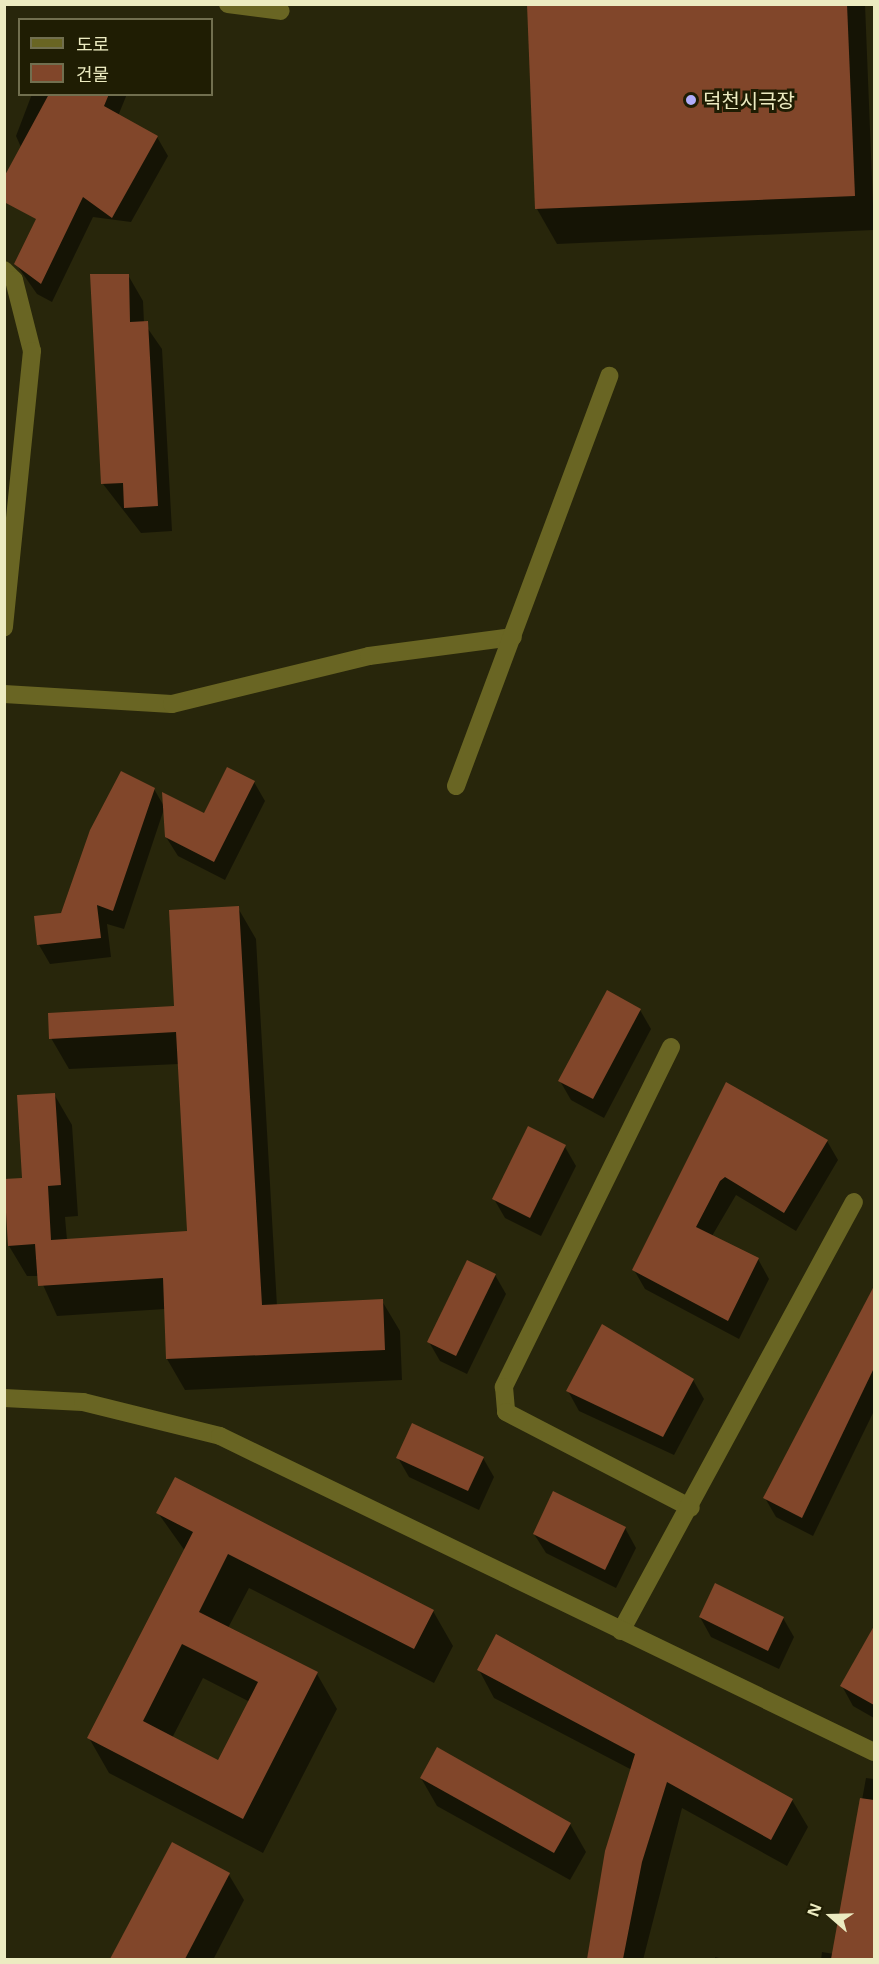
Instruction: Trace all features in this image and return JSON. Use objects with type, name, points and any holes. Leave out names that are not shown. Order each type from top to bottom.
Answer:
[{"type":"street","points":[[228,4],[281,10]]},
{"type":"street","points":[[4,270],[14,280],[32,351],[4,628]]},
{"type":"street","points":[[456,786],[609,375]]},
{"type":"street","points":[[4,694],[172,704],[369,656],[513,637]]},
{"type":"street","points":[[671,1047],[504,1387],[506,1412],[691,1508]]},
{"type":"street","points":[[621,1631],[691,1508],[854,1202]]},
{"type":"street","points":[[4,1398],[83,1402],[220,1436],[874,1752]]},
{"type":"building","name":"덕천시극장","points":[[527,4],[847,4],[855,196],[535,209]]},
{"type":"building","points":[[48,96],[108,96],[104,106],[158,136],[112,218],[83,197],[41,284],[14,264],[36,219],[4,202],[4,177]]},
{"type":"building","points":[[90,274],[129,274],[130,322],[148,321],[158,506],[124,508],[123,483],[101,484]]},
{"type":"building","points":[[227,767],[255,781],[214,862],[165,837],[162,792],[204,813]]},
{"type":"building","points":[[121,771],[155,788],[113,911],[97,905],[101,938],[37,945],[34,916],[61,913],[90,830]]},
{"type":"building","points":[[239,906],[262,1305],[383,1299],[385,1350],[166,1359],[163,1278],[38,1286],[35,1244],[8,1246],[4,1179],[22,1178],[17,1095],[55,1093],[61,1185],[48,1186],[51,1240],[187,1231],[176,1032],[49,1039],[48,1013],[174,1006],[169,910]]},
{"type":"building","points":[[607,990],[641,1009],[593,1099],[558,1081]]},
{"type":"building","points":[[726,1082],[828,1140],[784,1213],[725,1177],[720,1181],[696,1227],[759,1258],[728,1321],[632,1270]]},
{"type":"building","points":[[528,1126],[566,1145],[530,1218],[492,1199]]},
{"type":"building","points":[[467,1260],[496,1274],[456,1356],[427,1342]]},
{"type":"building","points":[[874,1286],[874,1368],[802,1518],[763,1498]]},
{"type":"building","points":[[602,1324],[694,1379],[663,1437],[566,1391]]},
{"type":"building","points":[[412,1423],[484,1457],[468,1491],[396,1458]]},
{"type":"building","points":[[175,1477],[434,1610],[414,1649],[228,1554],[199,1612],[318,1672],[243,1819],[87,1738],[193,1532],[156,1513]],"holes":[[[182,1644],[258,1682],[218,1760],[143,1721]]]},
{"type":"building","points":[[553,1491],[626,1527],[605,1570],[533,1534]]},
{"type":"building","points":[[715,1583],[784,1617],[768,1651],[699,1617]]},
{"type":"building","points":[[874,1626],[874,1705],[840,1686]]},
{"type":"building","points":[[496,1634],[793,1799],[771,1840],[667,1782],[642,1862],[623,1959],[587,1959],[605,1851],[635,1754],[477,1670]]},
{"type":"building","points":[[437,1747],[571,1823],[554,1853],[420,1778]]},
{"type":"building","points":[[860,1798],[874,1800],[874,1959],[831,1959]]},
{"type":"building","points":[[172,1842],[230,1873],[185,1959],[110,1959]]},
{"type":"place","name":"덕천시극장","points":[[691,100]]}]
